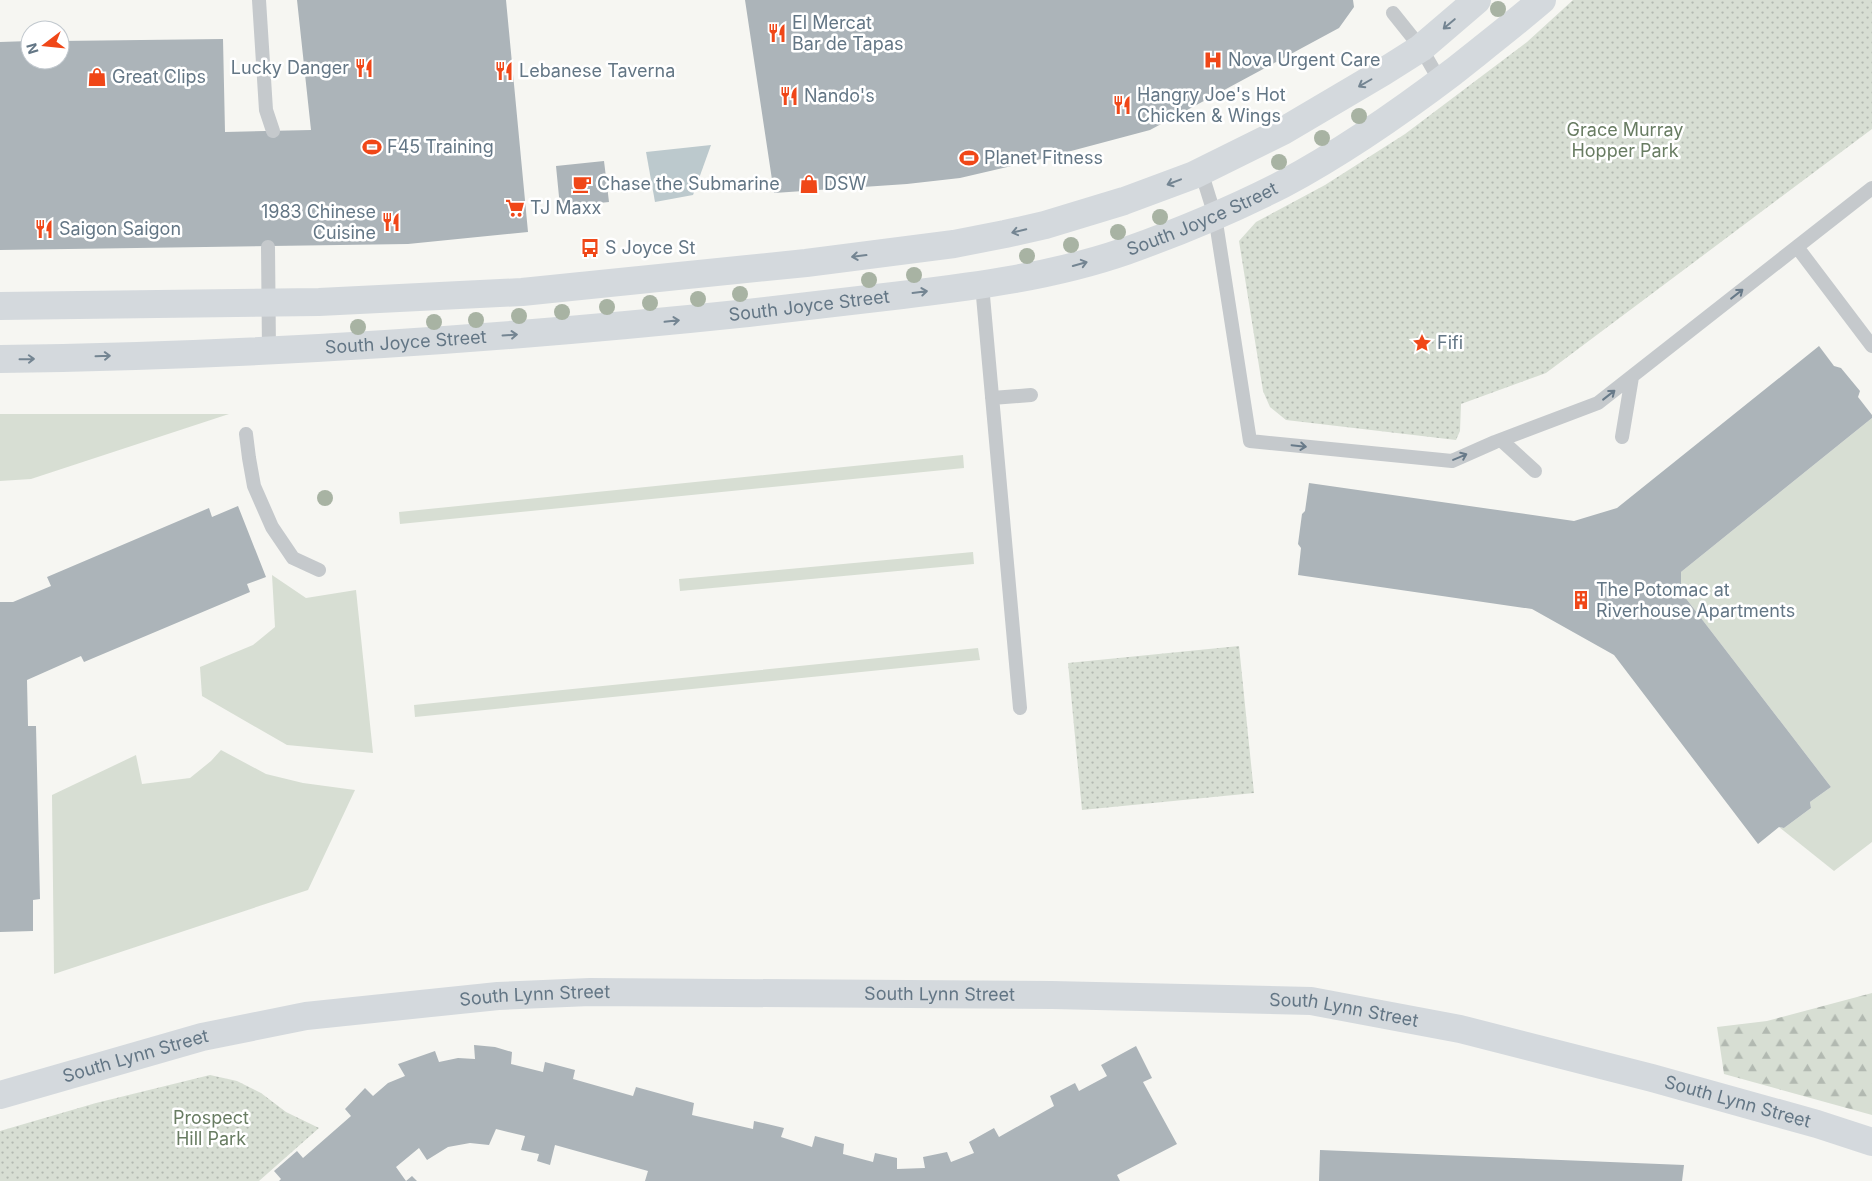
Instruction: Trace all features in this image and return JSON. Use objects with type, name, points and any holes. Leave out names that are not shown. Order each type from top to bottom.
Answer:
[{"type":"main road","points":[[0,306],[319,302],[522,292],[806,263],[954,244],[1005,234],[1045,225],[1124,201],[1201,171],[1283,131],[1421,48],[1477,0]]},
{"type":"main road","name":"South Joyce Street","points":[[0,359],[269,351],[522,334],[649,323],[982,286],[1068,268],[1122,252],[1215,216],[1285,183],[1355,142],[1440,81],[1542,0]]},
{"type":"main road","name":"South Lynn Street","points":[[0,1095],[202,1037],[306,1016],[498,996],[590,992],[1042,995],[1311,1001],[1479,1034],[1652,1078],[1817,1124],[1872,1142]]},
{"type":"lane","points":[[259,0],[266,110],[273,131]]},
{"type":"lane","points":[[1393,13],[1421,48],[1440,81]]},
{"type":"lane","points":[[1201,171],[1215,216],[1250,441],[1452,461],[1598,403],[1872,188]]},
{"type":"lane","points":[[268,246],[269,351]]},
{"type":"lane","points":[[1797,247],[1872,346]]},
{"type":"lane","points":[[982,286],[1020,708]]},
{"type":"lane","points":[[1622,437],[1632,377]]},
{"type":"lane","points":[[992,398],[1031,395]]},
{"type":"lane","points":[[246,434],[248,458],[254,486],[272,528],[293,558],[319,570]]},
{"type":"lane","points":[[1501,440],[1535,470]]},
{"type":"green space","name":"Grace Murray Hopper Park","points":[[1573,0],[1872,0],[1872,129],[1546,373],[1461,404],[1460,431],[1456,440],[1286,420],[1270,407],[1263,391],[1239,241],[1256,222],[1325,185],[1405,134],[1527,42]]},
{"type":"green space","points":[[0,414],[229,414],[31,479],[0,481]]},
{"type":"green space","points":[[1872,418],[1872,842],[1834,871],[1779,827],[1784,828],[1811,808],[1810,802],[1831,787],[1681,592],[1681,572]]},
{"type":"green space","points":[[963,455],[964,468],[400,524],[399,512]]},
{"type":"green space","points":[[973,552],[974,564],[680,591],[679,579]]},
{"type":"green space","points":[[272,575],[306,598],[356,590],[373,753],[287,745],[202,696],[200,667],[253,645],[275,627]]},
{"type":"green space","points":[[1239,646],[1254,793],[1082,810],[1068,663]]},
{"type":"green space","points":[[978,648],[980,660],[415,717],[414,705]]},
{"type":"green space","points":[[221,750],[266,774],[303,783],[355,790],[308,890],[54,974],[52,795],[136,755],[142,784],[190,778]]},
{"type":"green space","points":[[1872,993],[1872,1115],[1724,1074],[1717,1027],[1767,1021]]},
{"type":"green space","name":"Prospect Hill Park","points":[[210,1075],[237,1081],[261,1093],[286,1112],[319,1128],[259,1181],[0,1181],[0,1131],[96,1103]]},
{"type":"shaded area","points":[[711,145],[693,195],[655,202],[646,152]]},
{"type":"building","points":[[297,0],[506,0],[528,232],[408,244],[0,250],[0,42],[20,41],[20,70],[70,70],[70,41],[223,39],[225,132],[311,130]]},
{"type":"building","points":[[745,0],[1353,0],[1354,7],[1339,28],[1150,130],[960,178],[907,184],[774,193]]},
{"type":"building","name":"Chase the Submarine","points":[[604,161],[609,202],[560,207],[556,166]]},
{"type":"building","name":"The Potomac at Riverhouse Apartments","points":[[1819,346],[1834,366],[1841,368],[1860,391],[1858,397],[1872,415],[1872,418],[1681,572],[1681,592],[1831,787],[1810,802],[1811,808],[1784,828],[1779,827],[1758,844],[1614,655],[1532,609],[1298,575],[1301,548],[1298,544],[1309,483],[1574,521],[1617,508]]},
{"type":"building","points":[[238,506],[266,577],[247,584],[250,592],[84,662],[81,656],[27,680],[28,726],[36,726],[40,899],[33,900],[33,931],[0,932],[0,602],[13,602],[51,586],[47,577],[209,508],[212,517]]},
{"type":"building","points":[[474,1045],[495,1047],[512,1052],[511,1064],[543,1072],[545,1062],[575,1070],[573,1079],[633,1096],[636,1087],[694,1103],[692,1115],[753,1129],[754,1121],[784,1128],[781,1137],[812,1147],[815,1136],[844,1144],[843,1154],[873,1162],[875,1153],[897,1158],[897,1169],[925,1168],[923,1157],[947,1152],[951,1162],[974,1153],[969,1142],[994,1128],[999,1137],[1054,1106],[1050,1096],[1075,1083],[1079,1091],[1107,1076],[1101,1065],[1136,1046],[1152,1078],[1143,1082],[1177,1144],[1117,1175],[1120,1181],[645,1181],[648,1171],[555,1145],[550,1165],[537,1161],[539,1154],[521,1150],[525,1136],[496,1129],[489,1145],[470,1143],[448,1147],[427,1160],[419,1148],[396,1167],[406,1181],[279,1181],[281,1179],[274,1171],[297,1151],[303,1158],[351,1116],[345,1109],[365,1088],[373,1096],[388,1083],[405,1076],[398,1064],[435,1051],[439,1062],[458,1058],[475,1059]]},
{"type":"building","points":[[1320,1150],[1684,1165],[1682,1181],[1319,1181]]},
{"type":"building","points":[[412,1176],[417,1181],[406,1181]]},
{"type":"place","name":"El Mercat Bar de Tapas","points":[[777,33]]},
{"type":"place","name":"Nova Urgent Care","points":[[1213,60]]},
{"type":"place","name":"Lucky Danger","points":[[364,68]]},
{"type":"place","name":"Lebanese Taverna","points":[[504,71]]},
{"type":"place","name":"Great Clips","points":[[97,77]]},
{"type":"place","name":"Nando's","points":[[789,96]]},
{"type":"place","name":"Hangry Joe's Hot Chicken & Wings","points":[[1122,105]]},
{"type":"place","name":"F45 Training","points":[[372,147]]},
{"type":"place","name":"Planet Fitness","points":[[969,158]]},
{"type":"place","name":"Chase the Submarine","points":[[582,184]]},
{"type":"place","name":"DSW","points":[[809,184]]},
{"type":"place","name":"TJ Maxx","points":[[515,208]]},
{"type":"place","name":"1983 Chinese Cuisine","points":[[391,222]]},
{"type":"place","name":"Saigon Saigon","points":[[44,229]]},
{"type":"place","name":"S Joyce St","points":[[590,248]]},
{"type":"place","name":"Fifi","points":[[1422,343]]},
{"type":"place","name":"The Potomac at Riverhouse Apartments","points":[[1581,600]]}]
